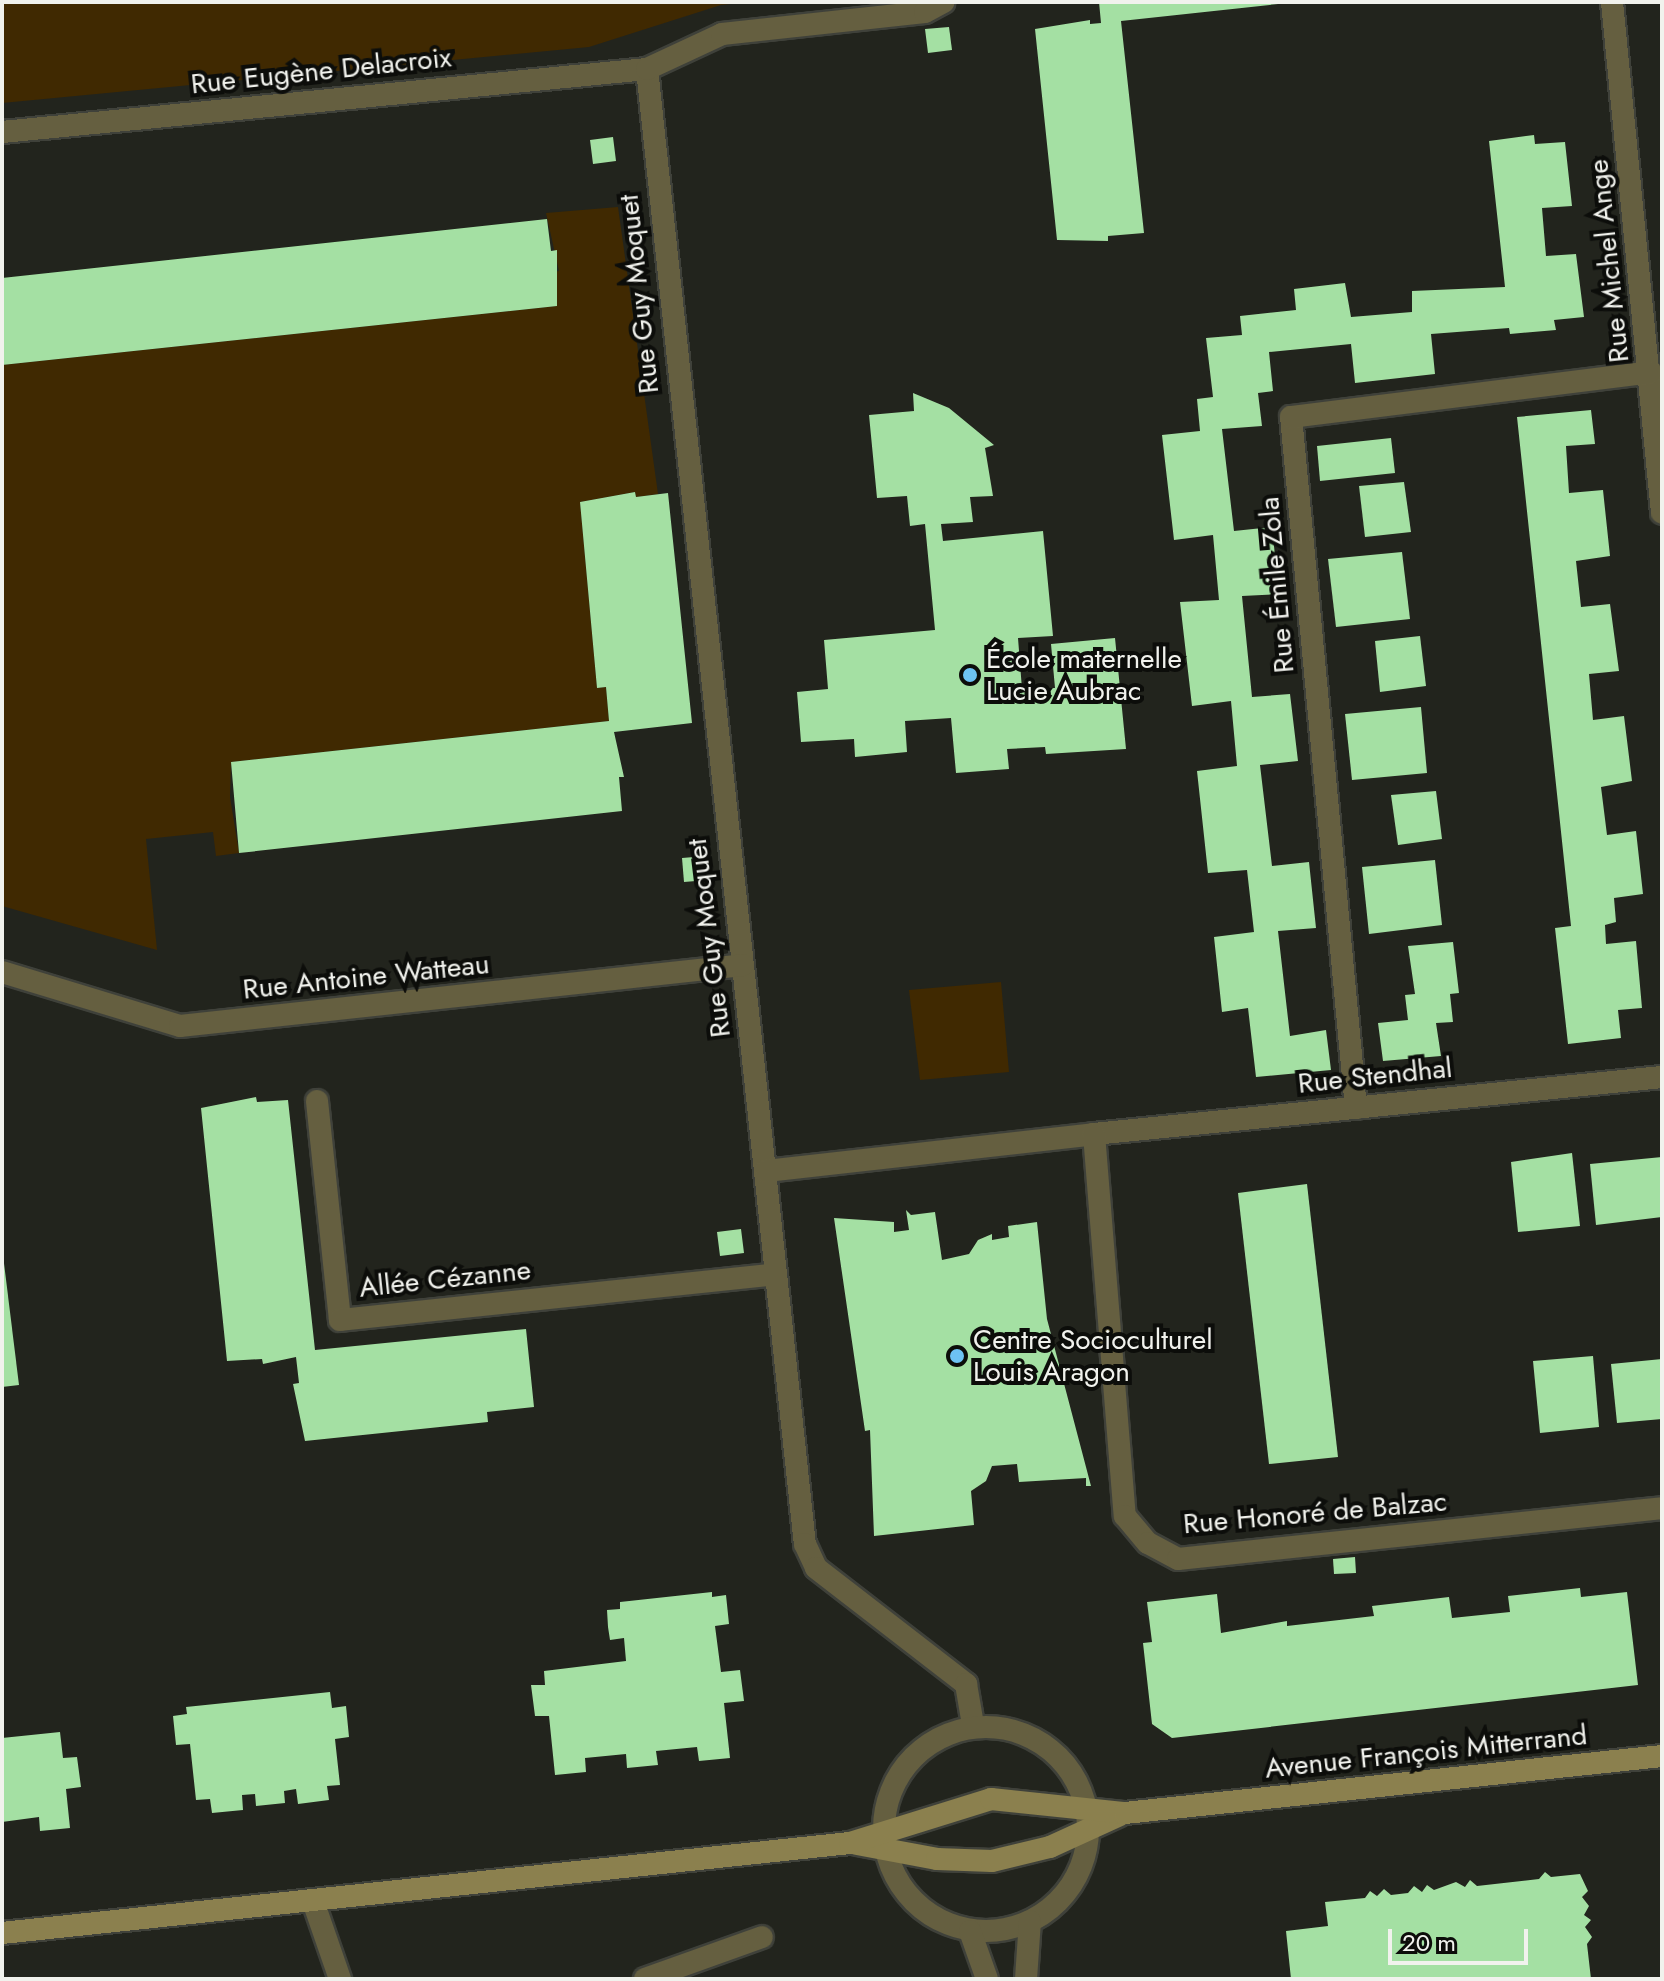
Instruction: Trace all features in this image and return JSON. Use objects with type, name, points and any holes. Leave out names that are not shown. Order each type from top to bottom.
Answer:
[{"type":"main road","name":"Avenue François Mitterrand","points":[[882,1841],[937,1859],[992,1861],[1050,1847],[1088,1818],[1662,1756]]},
{"type":"main road","points":[[2,1933],[882,1841],[991,1799],[1088,1818]]},
{"type":"street","name":"Rue Eugène Delacroix","points":[[2,132],[647,69],[722,34],[925,12],[944,2]]},
{"type":"street","name":"Rue Michel Ange","points":[[1612,2],[1651,372],[1662,513]]},
{"type":"street","name":"Rue Guy Moquet","points":[[647,69],[805,1544],[816,1568],[966,1684],[973,1725]]},
{"type":"street","name":"Rue Émile Zola","points":[[1356,1108],[1291,417],[1651,372]]},
{"type":"street","name":"Rue Antoine Watteau","points":[[2,972],[180,1026],[743,965]]},
{"type":"street","name":"Rue Stendhal","points":[[1094,1134],[1662,1077]]},
{"type":"street","name":"Allée Cézanne","points":[[317,1101],[340,1320],[776,1274]]},
{"type":"street","points":[[766,1171],[1094,1134]]},
{"type":"street","name":"Rue Honoré de Balzac","points":[[1094,1134],[1125,1516],[1148,1543],[1178,1559],[1662,1508]]},
{"type":"street","points":[[973,1725],[1019,1731],[1045,1746],[1066,1767],[1088,1818],[1075,1885],[1030,1921],[1010,1929],[970,1931],[941,1922],[924,1908],[889,1867],[882,1841],[885,1807],[909,1765],[949,1732],[973,1725]]},
{"type":"street","points":[[313,1901],[340,1979]]},
{"type":"street","points":[[1026,1979],[1030,1921]]},
{"type":"street","points":[[970,1931],[987,1979]]},
{"type":"street","points":[[645,1979],[762,1937]]},
{"type":"shaded area","points":[[2,2],[749,2],[721,5],[589,47],[2,103]]},
{"type":"shaded area","points":[[618,207],[658,494],[636,497],[635,492],[580,502],[597,688],[606,687],[609,721],[231,762],[230,797],[239,853],[216,856],[213,832],[146,839],[157,950],[2,906],[2,365],[557,306],[553,272],[559,271],[546,213]]},
{"type":"shaded area","points":[[1001,982],[1009,1072],[920,1080],[909,990]]},
{"type":"building","points":[[1099,2],[1278,4],[1121,21],[1144,233],[1108,236],[1108,241],[1057,240],[1035,29],[1090,20],[1090,24],[1101,23]]},
{"type":"building","points":[[949,27],[952,50],[928,53],[925,29]]},
{"type":"building","points":[[1534,135],[1535,144],[1565,142],[1572,206],[1542,208],[1546,256],[1576,254],[1584,317],[1554,320],[1556,330],[1510,334],[1509,328],[1431,334],[1435,374],[1355,383],[1351,344],[1269,352],[1273,391],[1258,393],[1262,426],[1222,429],[1234,531],[1272,527],[1279,594],[1242,596],[1252,697],[1290,694],[1298,761],[1260,765],[1272,866],[1309,862],[1316,928],[1278,931],[1290,1036],[1326,1030],[1331,1070],[1256,1077],[1248,1008],[1222,1012],[1214,937],[1254,932],[1247,870],[1208,873],[1197,771],[1237,766],[1231,701],[1192,706],[1180,602],[1219,600],[1213,535],[1174,540],[1162,435],[1200,431],[1197,399],[1213,397],[1206,338],[1242,335],[1240,316],[1296,310],[1294,289],[1345,283],[1351,317],[1412,312],[1412,291],[1505,287],[1489,141]]},
{"type":"building","points":[[613,137],[616,161],[593,164],[590,140]]},
{"type":"building","points":[[547,219],[551,251],[557,250],[557,306],[2,365],[2,278]]},
{"type":"building","points":[[913,393],[949,408],[994,445],[985,448],[993,496],[970,497],[973,522],[941,524],[943,541],[1043,531],[1053,636],[1018,638],[1022,689],[1055,688],[1051,644],[1115,638],[1126,749],[1046,754],[1045,747],[1007,749],[1009,769],[956,773],[951,718],[905,721],[907,752],[855,757],[854,739],[801,742],[797,692],[828,689],[824,640],[935,630],[925,524],[910,526],[907,496],[877,498],[869,415],[914,411]]},
{"type":"building","points":[[1591,410],[1595,444],[1566,446],[1569,493],[1603,490],[1610,556],[1576,561],[1581,607],[1610,604],[1619,671],[1589,674],[1593,720],[1624,716],[1632,781],[1601,787],[1607,835],[1636,831],[1643,894],[1614,898],[1616,922],[1605,925],[1606,944],[1636,941],[1642,1008],[1618,1010],[1621,1038],[1568,1044],[1555,928],[1571,926],[1517,417]]},
{"type":"building","points":[[1391,438],[1395,473],[1320,481],[1317,446]]},
{"type":"building","points":[[1404,482],[1411,532],[1365,537],[1359,486]]},
{"type":"building","points":[[635,492],[636,497],[668,493],[692,723],[614,732],[624,777],[619,777],[622,811],[239,853],[231,762],[609,721],[606,687],[597,688],[580,502]]},
{"type":"building","points":[[1402,552],[1410,619],[1336,627],[1328,559]]},
{"type":"building","points":[[1420,636],[1426,686],[1380,692],[1375,641]]},
{"type":"building","points":[[1421,707],[1427,773],[1352,780],[1345,714]]},
{"type":"building","points":[[1436,791],[1442,839],[1398,845],[1391,795]]},
{"type":"building","points":[[706,856],[708,880],[684,882],[682,858]]},
{"type":"building","points":[[1435,860],[1442,925],[1369,934],[1362,867]]},
{"type":"building","points":[[1453,942],[1459,993],[1450,994],[1453,1022],[1436,1023],[1441,1056],[1383,1061],[1378,1023],[1408,1020],[1405,995],[1415,994],[1408,946]]},
{"type":"building","points":[[256,1097],[257,1102],[288,1100],[315,1350],[526,1329],[534,1407],[487,1412],[488,1422],[305,1441],[293,1384],[299,1383],[296,1357],[263,1364],[262,1359],[227,1361],[201,1108]]},
{"type":"building","points":[[1572,1153],[1580,1226],[1518,1232],[1511,1162]]},
{"type":"building","points":[[1662,1157],[1662,1217],[1596,1225],[1590,1164]]},
{"type":"building","points":[[1307,1184],[1338,1457],[1269,1464],[1238,1193]]},
{"type":"building","name":"Centre Socioculturel Louis Aragon","points":[[906,1210],[911,1215],[935,1212],[942,1260],[969,1254],[978,1240],[992,1234],[992,1240],[1009,1237],[1008,1226],[1037,1222],[1047,1319],[1091,1486],[1086,1486],[1086,1478],[1019,1482],[1017,1464],[992,1466],[986,1481],[971,1491],[974,1525],[874,1536],[870,1430],[865,1431],[834,1218],[894,1222],[894,1232],[909,1230]]},
{"type":"building","points":[[741,1229],[744,1253],[720,1256],[717,1232]]},
{"type":"building","points":[[2,1247],[19,1385],[2,1387]]},
{"type":"building","points":[[1593,1356],[1599,1427],[1540,1433],[1533,1361]]},
{"type":"building","points":[[1662,1359],[1662,1419],[1617,1423],[1611,1364]]},
{"type":"building","points":[[1355,1557],[1356,1573],[1334,1574],[1333,1559]]},
{"type":"building","points":[[1580,1588],[1581,1597],[1627,1592],[1638,1685],[1172,1738],[1152,1724],[1143,1643],[1152,1642],[1147,1602],[1217,1594],[1221,1633],[1287,1621],[1287,1626],[1374,1616],[1372,1606],[1449,1597],[1452,1618],[1510,1612],[1508,1596]]},
{"type":"building","points":[[712,1592],[712,1597],[726,1595],[729,1624],[715,1626],[721,1672],[740,1670],[744,1701],[724,1703],[730,1758],[699,1761],[697,1747],[656,1751],[658,1765],[627,1768],[626,1754],[585,1758],[586,1772],[555,1775],[549,1716],[535,1716],[531,1685],[545,1685],[544,1671],[626,1661],[624,1638],[610,1640],[608,1627],[607,1610],[620,1609],[620,1602]]},
{"type":"building","points":[[330,1692],[332,1708],[346,1706],[349,1737],[335,1739],[340,1785],[327,1786],[329,1800],[298,1804],[296,1789],[284,1791],[285,1803],[256,1806],[255,1794],[242,1795],[243,1810],[212,1813],[210,1799],[196,1800],[190,1744],[176,1745],[173,1716],[187,1714],[186,1707]]},
{"type":"building","points":[[60,1732],[63,1758],[77,1757],[81,1787],[66,1789],[70,1828],[40,1831],[39,1817],[2,1822],[2,1738]]},
{"type":"building","points":[[1545,1872],[1551,1877],[1580,1874],[1588,1891],[1582,1897],[1589,1906],[1584,1915],[1591,1920],[1585,1927],[1592,1937],[1587,1944],[1591,1979],[1291,1979],[1286,1931],[1328,1926],[1325,1902],[1365,1898],[1370,1891],[1377,1896],[1384,1889],[1391,1895],[1408,1893],[1414,1886],[1422,1892],[1427,1885],[1434,1890],[1456,1882],[1465,1887],[1470,1880],[1477,1886],[1539,1879]]},
{"type":"place","name":"École maternelle Lucie Aubrac","points":[[970,675]]},
{"type":"place","name":"Centre Socioculturel Louis Aragon","points":[[957,1356]]}]
